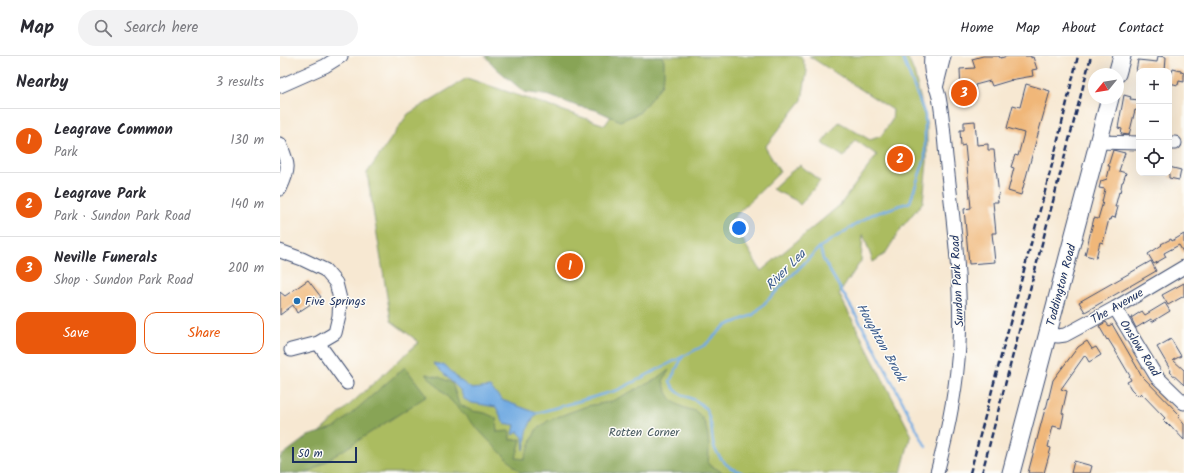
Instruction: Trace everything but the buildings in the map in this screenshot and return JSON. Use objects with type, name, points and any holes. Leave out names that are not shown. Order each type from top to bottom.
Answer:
[{"type":"main road","points":[[1119,68],[1122,56]]},
{"type":"main road","name":"Toddington Road","points":[[1011,473],[1108,104]]},
{"type":"street","points":[[280,86],[325,66],[341,56]]},
{"type":"street","name":"Sundon Park Road","points":[[931,56],[930,72],[939,97],[954,232],[960,320],[958,359],[950,421],[937,473]]},
{"type":"street","name":"Sundon Park Road","points":[[936,88],[944,56]]},
{"type":"street","points":[[1098,142],[1136,143]]},
{"type":"street","points":[[280,144],[287,159],[288,168],[280,189]]},
{"type":"street","points":[[280,251],[325,270],[336,283],[340,299],[339,316],[335,333],[318,344],[291,350]]},
{"type":"street","name":"The Avenue","points":[[1048,335],[1065,335],[1115,308],[1184,267]]},
{"type":"street","name":"Onslow Road","points":[[1115,308],[1156,376],[1184,403]]},
{"type":"street","points":[[318,344],[347,383]]},
{"type":"green space","points":[[485,56],[661,56],[664,60],[664,75],[661,86],[639,113],[620,121],[596,110],[577,106],[550,96],[524,92],[496,68]]},
{"type":"green space","points":[[655,56],[801,56],[807,71],[802,100],[765,147],[780,172],[731,220],[761,271],[840,205],[877,155],[855,140],[844,157],[822,143],[839,122],[870,140],[881,136],[892,120],[893,110],[809,56],[907,56],[914,72],[927,125],[927,162],[923,202],[902,227],[885,254],[873,262],[863,234],[861,261],[839,294],[911,434],[901,473],[280,473],[280,468],[419,342],[391,321],[367,173],[408,114],[467,78],[605,125],[648,62]]},
{"type":"green space","points":[[800,165],[820,181],[800,205],[795,200],[772,189]]},
{"type":"green space","points":[[405,367],[427,396],[308,473],[280,473],[280,457],[308,436],[336,427]]},
{"type":"green space","name":"Rotten Corner","points":[[669,370],[663,381],[668,394],[676,404],[695,411],[700,415],[704,421],[708,435],[708,464],[724,473],[521,473],[426,374],[439,377],[452,383],[459,404],[472,411],[485,413],[496,418],[497,432],[510,431],[510,440],[521,439],[516,458],[524,459],[536,430],[549,420],[587,406],[610,402],[655,380]]},
{"type":"water","points":[[433,363],[446,366],[458,379],[472,389],[490,387],[502,400],[537,413],[529,426],[524,450],[523,437],[518,432],[513,435],[515,425],[504,423],[496,407],[472,403],[464,399],[460,390]]},
{"type":"waterway","name":"River Lea","points":[[537,413],[618,390],[705,345],[725,326],[753,315],[820,247],[871,215],[910,202],[925,158],[925,115],[902,56]]},
{"type":"waterway","name":"Houghton Brook","points":[[820,247],[823,259],[871,341],[926,447]]},
{"type":"waterway","points":[[683,356],[670,381],[673,387],[681,394],[696,401],[705,408],[709,416],[715,449],[721,458],[732,469],[743,473]]},
{"type":"railway","points":[[970,473],[1053,161],[1078,56]]},
{"type":"railway","points":[[982,473],[1091,56]]},
{"type":"place","name":"Neville Funerals","points":[[964,93]]},
{"type":"place","name":"Leagrave Park","points":[[900,159]]},
{"type":"place","name":"Leagrave Common","points":[[570,266]]},
{"type":"place","name":"Five Springs","points":[[297,301]]}]
